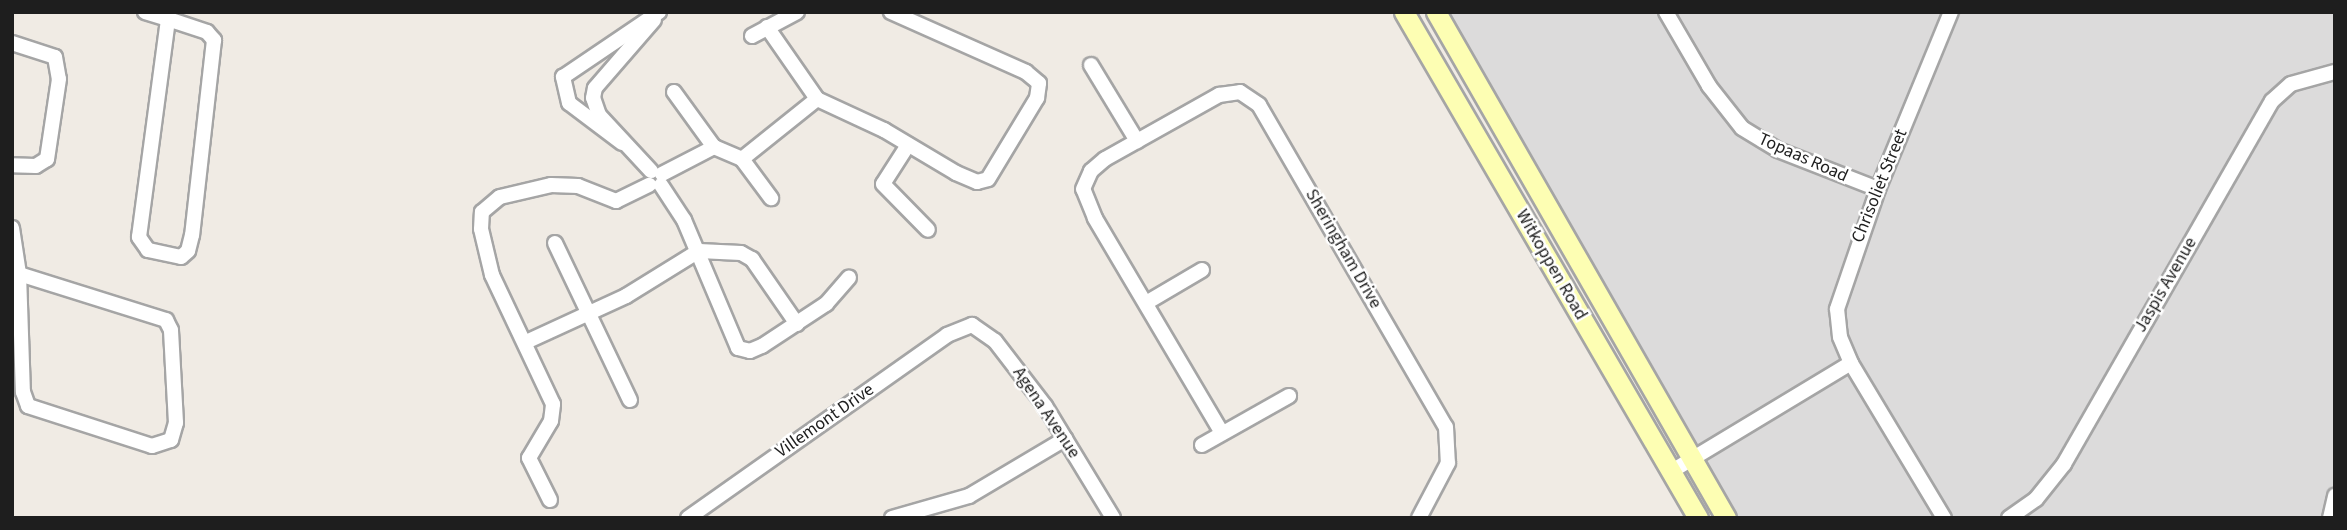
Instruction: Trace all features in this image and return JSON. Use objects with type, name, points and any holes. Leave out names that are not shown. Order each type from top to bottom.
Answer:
[{"type":"main road","name":"Witkoppen Road","points":[[1404,12],[1698,518]]},
{"type":"main road","name":"Witkoppen Road","points":[[1436,12],[1726,518]]},
{"type":"street","points":[[145,12],[168,19],[207,32],[214,40],[192,235],[188,251],[181,257],[148,250],[139,237],[168,19]]},
{"type":"street","points":[[621,144],[595,109],[595,88],[659,12]]},
{"type":"street","points":[[659,12],[566,73],[562,84],[569,103],[621,144],[673,199],[699,251],[738,348],[750,351],[797,324],[826,304],[849,278]]},
{"type":"street","points":[[752,36],[797,12]]},
{"type":"street","points":[[767,27],[817,99],[971,180],[988,179],[1037,98],[1039,83],[1026,72],[891,12]]},
{"type":"street","name":"Topaas Road","points":[[1666,12],[1709,86],[1742,128],[1778,150],[1878,189]]},
{"type":"street","name":"Chrisoliet Street","points":[[1944,518],[1851,363],[1840,337],[1836,309],[1878,189],[1951,12]]},
{"type":"street","points":[[12,43],[55,57],[59,79],[47,159],[31,167],[12,165]]},
{"type":"street","points":[[1091,65],[1137,141]]},
{"type":"street","name":"Jaspis Avenue","points":[[2009,518],[2036,499],[2064,464],[2272,101],[2289,85],[2335,72]]},
{"type":"street","points":[[674,92],[714,147],[742,159],[771,198]]},
{"type":"street","name":"Sheringham Drive","points":[[1222,433],[1095,218],[1083,189],[1095,167],[1137,141],[1231,92],[1245,93],[1259,106],[1446,426],[1448,463],[1419,518]]},
{"type":"street","points":[[569,103],[593,98]]},
{"type":"street","points":[[742,159],[817,99]]},
{"type":"street","points":[[908,145],[883,184],[928,230]]},
{"type":"street","points":[[550,500],[529,458],[551,421],[552,404],[486,254],[481,229],[485,207],[500,197],[551,185],[578,186],[616,201],[714,147]]},
{"type":"street","points":[[12,228],[19,274],[23,392],[28,406],[152,446],[171,440],[176,423],[171,330],[166,320],[19,274]]},
{"type":"street","points":[[555,243],[591,311],[630,400]]},
{"type":"street","points":[[526,342],[638,290],[699,251],[734,252],[752,259],[797,324]]},
{"type":"street","points":[[1146,303],[1202,270]]},
{"type":"street","name":"Agena Avenue","points":[[964,326],[982,329],[995,341],[1065,439],[1113,518]]},
{"type":"street","name":"Villemont Drive","points":[[688,518],[964,326]]},
{"type":"street","points":[[1672,471],[1851,363]]},
{"type":"street","points":[[1202,445],[1289,396]]},
{"type":"street","points":[[892,518],[969,496],[1065,439]]},
{"type":"street","points":[[2330,518],[2335,496]]},
{"type":"shaded area","points":[[1432,12],[2335,12],[2335,518],[1722,518]]}]
